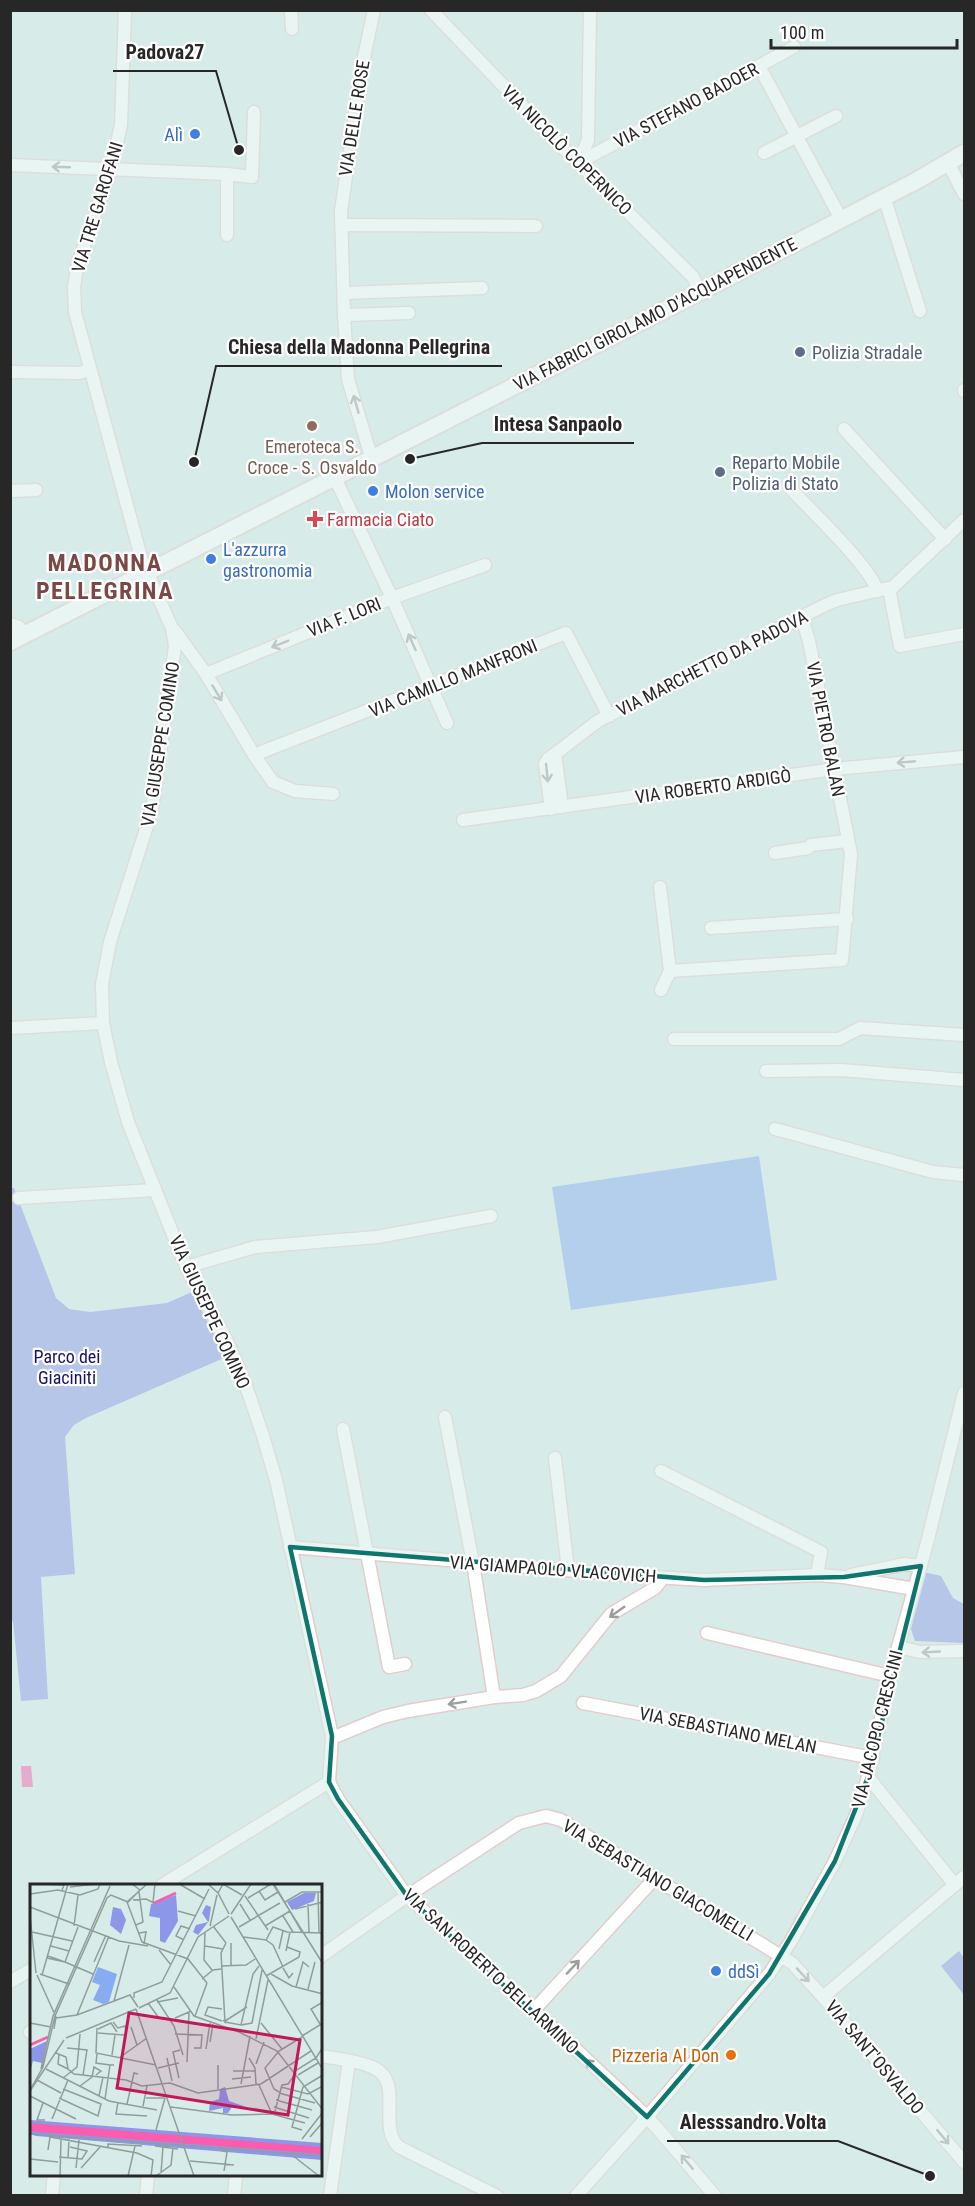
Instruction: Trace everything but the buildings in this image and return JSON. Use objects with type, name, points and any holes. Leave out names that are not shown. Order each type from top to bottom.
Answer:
[{"type":"main road","name":"VIA FABRICI GIROLAMO D'ACQUAPENDENTE","points":[[17,639],[700,292],[964,153]]},
{"type":"street","name":"VIA TRE GAROFANI","points":[[125,10],[121,125],[111,169],[78,263],[74,287],[75,312],[146,573]]},
{"type":"street","points":[[291,10],[292,29]]},
{"type":"street","name":"VIA DELLE ROSE","points":[[372,460],[348,379],[341,211],[362,66],[374,10]]},
{"type":"street","name":"VIA NICOLÒ COPERNICO","points":[[431,10],[578,163],[693,277],[700,292]]},
{"type":"street","points":[[578,163],[588,140],[590,10]]},
{"type":"street","name":"VIA STEFANO BADOER","points":[[578,163],[794,47]]},
{"type":"street","points":[[759,66],[841,219]]},
{"type":"street","points":[[10,165],[252,177],[254,112]]},
{"type":"street","points":[[764,153],[836,116]]},
{"type":"street","points":[[948,163],[964,194]]},
{"type":"street","points":[[227,174],[227,235]]},
{"type":"street","points":[[882,198],[920,311]]},
{"type":"street","points":[[342,225],[536,226]]},
{"type":"street","points":[[344,293],[482,288]]},
{"type":"street","points":[[344,315],[409,313]]},
{"type":"street","points":[[10,372],[80,373],[90,370]]},
{"type":"street","points":[[844,429],[945,538]]},
{"type":"street","points":[[335,478],[392,598],[447,723]]},
{"type":"street","points":[[10,491],[36,490]]},
{"type":"street","points":[[792,490],[883,590],[900,646],[964,634]]},
{"type":"street","name":"VIA MARCHETTO DA PADOVA","points":[[556,808],[555,754],[609,716],[837,600],[883,590],[964,520]]},
{"type":"street","name":"VIA F. LORI","points":[[206,674],[392,598],[485,565]]},
{"type":"street","name":"VIA GIUSEPPE COMINO","points":[[146,573],[172,628],[175,657],[158,783],[146,832],[110,942],[102,984],[103,1023],[128,1122],[186,1267],[225,1336],[245,1383],[276,1480],[332,1736],[329,1782]]},
{"type":"street","name":"VIA PIETRO BALAN","points":[[670,971],[842,960],[851,864],[835,769],[809,641],[802,618]]},
{"type":"street","points":[[10,624],[19,627],[17,639]]},
{"type":"street","points":[[172,628],[206,674],[254,755],[273,782],[295,791],[333,794]]},
{"type":"street","name":"VIA CAMILLO MANFRONI","points":[[254,755],[566,633],[609,716]]},
{"type":"street","name":"VIA ROBERTO ARDIGÒ","points":[[463,820],[835,769],[964,757]]},
{"type":"street","points":[[775,853],[808,848],[811,845],[847,841]]},
{"type":"street","points":[[660,887],[670,971],[661,990]]},
{"type":"street","points":[[711,928],[847,919]]},
{"type":"street","points":[[10,1028],[103,1023]]},
{"type":"street","points":[[674,1039],[839,1039],[860,1028],[964,1035]]},
{"type":"street","points":[[766,1071],[841,1070],[964,1080]]},
{"type":"street","points":[[775,1129],[933,1172],[964,1175]]},
{"type":"street","points":[[20,1198],[155,1190]]},
{"type":"street","points":[[186,1267],[255,1247],[377,1237],[491,1216]]},
{"type":"street","name":"VIA JACOPO CRESCINI","points":[[576,2196],[769,1974],[835,1861],[856,1815],[868,1777],[890,1676],[921,1566],[964,1393]]},
{"type":"street","points":[[445,1417],[473,1563],[494,1697]]},
{"type":"street","points":[[343,1429],[389,1668],[405,1664]]},
{"type":"street","points":[[555,1458],[568,1570]]},
{"type":"street","points":[[661,1471],[821,1551],[817,1575]]},
{"type":"street","name":"VIA GIAMPAOLO VLACOVICH","points":[[290,1547],[663,1578],[704,1580],[817,1575],[844,1577],[914,1589]]},
{"type":"street","name":"VIA GIAMPAOLO VLACOVICH","points":[[844,1577],[905,1564],[921,1566]]},
{"type":"street","points":[[332,1736],[383,1717],[536,1691],[561,1676],[611,1614],[655,1588],[663,1578]]},
{"type":"street","points":[[707,1633],[890,1676]]},
{"type":"street","points":[[898,1647],[920,1652],[964,1651]]},
{"type":"street","name":"VIA SEBASTIANO MELAN","points":[[583,1702],[873,1758]]},
{"type":"street","points":[[824,1997],[960,1881],[868,1777]]},
{"type":"street","points":[[164,1884],[329,1782]]},
{"type":"street","name":"VIA SAN ROBERTO BELLARMINO","points":[[329,1782],[338,1799],[407,1896],[534,2010],[647,2117],[715,2196]]},
{"type":"street","name":"VIA SEBASTIANO GIACOMELLI","points":[[322,1955],[407,1896],[519,1823],[546,1816],[561,1820],[781,1956]]},
{"type":"street","points":[[534,2010],[655,1878]]},
{"type":"street","name":"VIA SANT'OSVALDO","points":[[781,1956],[792,1963],[824,1997],[964,2162]]},
{"type":"street","points":[[10,1982],[30,1970]]},
{"type":"street","points":[[322,2056],[372,2067],[381,2072],[390,2094],[390,2136],[399,2147],[496,2196]]},
{"type":"street","points":[[330,2196],[349,2061]]},
{"type":"street","points":[[52,2196],[54,2176]]},
{"type":"street","points":[[146,2196],[148,2176]]},
{"type":"street","points":[[234,2196],[236,2176]]},
{"type":"highlighted area","points":[[290,1547],[704,1580],[844,1577],[921,1566],[868,1777],[835,1861],[769,1974],[647,2117],[407,1896],[338,1799],[329,1782],[332,1736]]},
{"type":"green space","name":"Parco dei Giaciniti","points":[[10,1188],[14,1188],[56,1298],[69,1309],[90,1312],[167,1303],[192,1292],[226,1357],[86,1418],[74,1425],[65,1437],[75,1574],[41,1577],[48,1699],[21,1701],[13,1621],[11,1621],[10,1580],[12,1579],[10,1579]]},
{"type":"green space","points":[[924,1572],[941,1576],[953,1598],[964,1604],[964,1643],[915,1641],[911,1629]]},
{"type":"green space","points":[[959,1951],[964,1958],[964,1995],[941,1966]]},
{"type":"shaded area","points":[[759,1156],[777,1280],[571,1310],[552,1187]]},
{"type":"shaded area","points":[[21,1766],[31,1766],[33,1787],[22,1787]]},
{"type":"place","name":"Alì","points":[[195,134]]},
{"type":"place","name":"Padova27","points":[[239,150]]},
{"type":"place","name":"Polizia Stradale","points":[[800,352]]},
{"type":"place","name":"Emeroteca S. Croce - S. Osvaldo","points":[[312,426]]},
{"type":"place","name":"Intesa Sanpaolo","points":[[410,459]]},
{"type":"place","name":"Chiesa della Madonna Pellegrina","points":[[194,462]]},
{"type":"place","name":"Reparto Mobile Polizia di Stato","points":[[720,472]]},
{"type":"place","name":"Molon service","points":[[373,491]]},
{"type":"place","name":"Farmacia Ciato","points":[[315,519]]},
{"type":"place","name":"L'azzurra gastronomia","points":[[211,559]]},
{"type":"place","name":"ddSì","points":[[716,1971]]},
{"type":"place","name":"Pizzeria Al Don","points":[[731,2055]]},
{"type":"place","name":"Alesssandro.Volta","points":[[930,2176]]},
{"type":"district","name":"MADONNA PELLEGRINA","points":[[105,577]]}]
